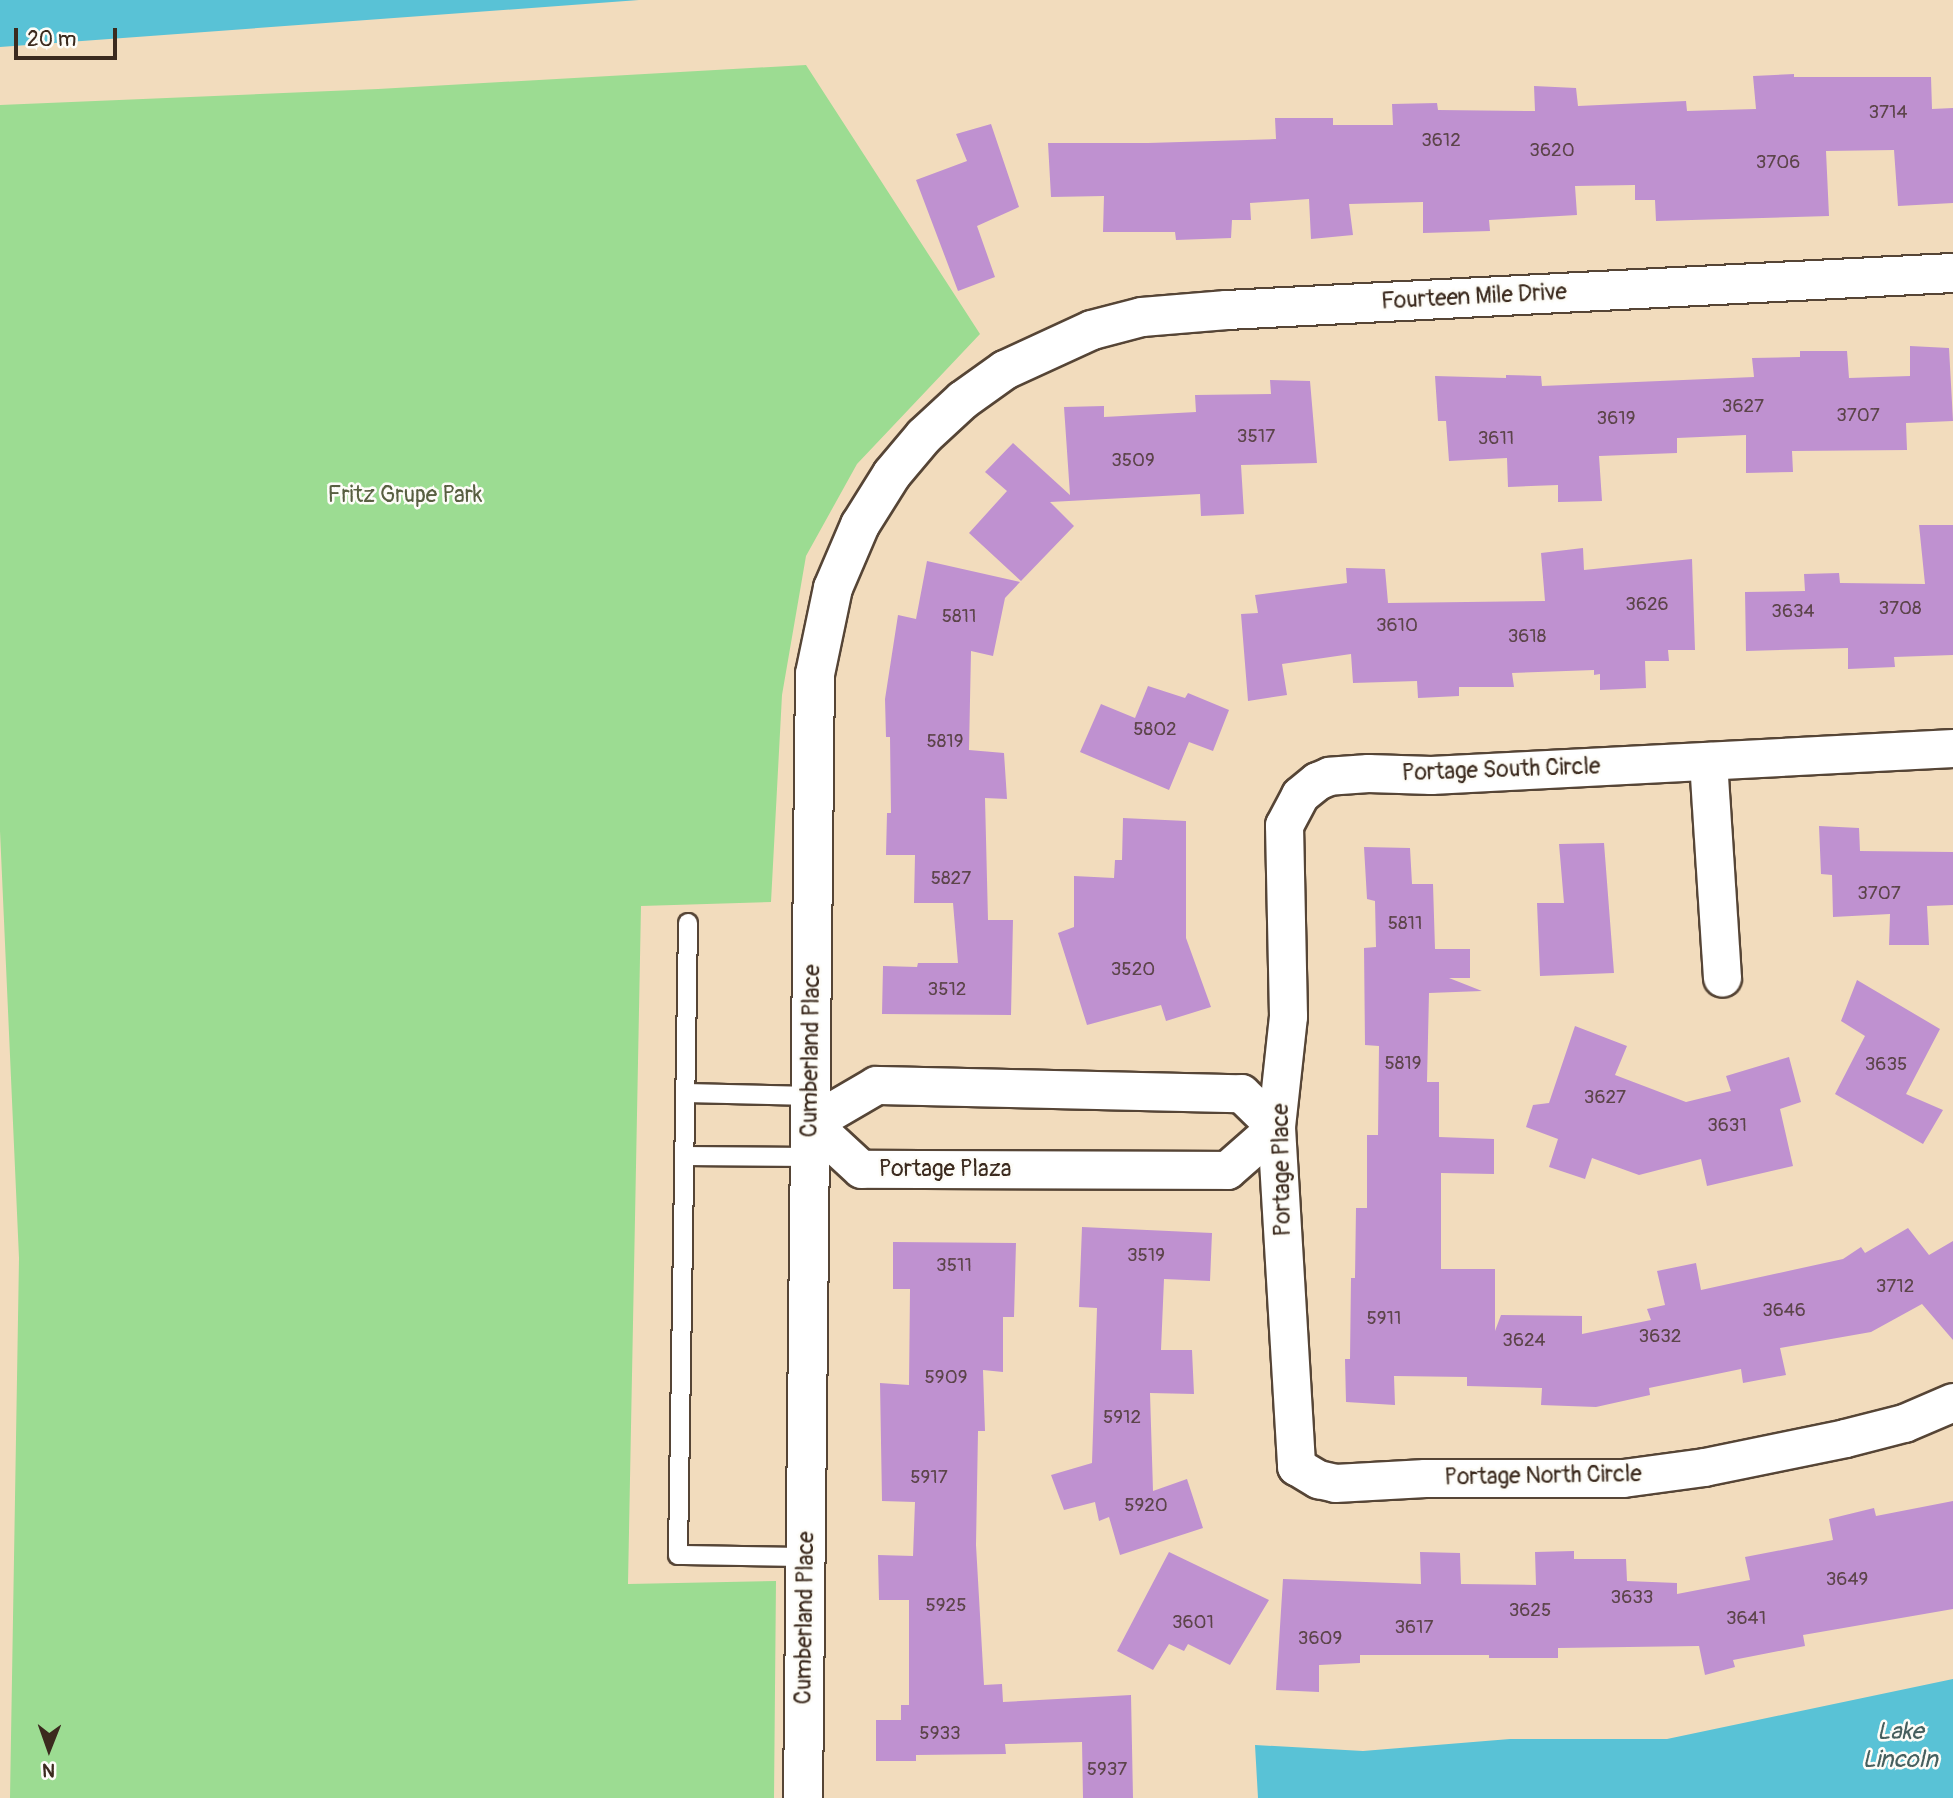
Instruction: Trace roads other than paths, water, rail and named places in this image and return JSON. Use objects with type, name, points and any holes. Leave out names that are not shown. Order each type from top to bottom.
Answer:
[{"type":"street","name":"Fourteen Mile Drive","points":[[1005,370],[1092,330],[1142,317],[1953,273]]},
{"type":"street","name":"Cumberland Place","points":[[803,1798],[815,674],[833,588],[860,525],[892,474],[933,427],[963,400],[1005,370]]},
{"type":"street","name":"Portage South Circle","points":[[1300,795],[1329,776],[1368,773],[1431,775],[1953,748]]},
{"type":"street","points":[[1708,761],[1722,978]]},
{"type":"street","name":"Portage Place","points":[[1296,1466],[1276,1127],[1288,1016],[1284,825],[1300,795]]},
{"type":"street","points":[[811,1125],[876,1085],[1241,1093],[1276,1127]]},
{"type":"street","name":"Portage Plaza","points":[[811,1125],[862,1169],[1227,1170],[1276,1127]]},
{"type":"street","name":"Portage North Circle","points":[[1296,1466],[1318,1479],[1335,1483],[1425,1478],[1623,1478],[1703,1467],[1845,1438],[1904,1423],[1953,1402]]},
{"type":"lane","points":[[688,923],[678,1555],[806,1557]]},
{"type":"lane","points":[[686,1093],[811,1125]]},
{"type":"lane","points":[[685,1156],[811,1125]]},
{"type":"water","points":[[0,0],[639,0],[0,47]]},
{"type":"water","name":"Lake Lincoln","points":[[1953,1679],[1953,1798],[1258,1798],[1255,1745],[1363,1751],[1510,1739],[1667,1739]]},
{"type":"park label","name":"Fritz Grupe Park","points":[[405,495]]}]
